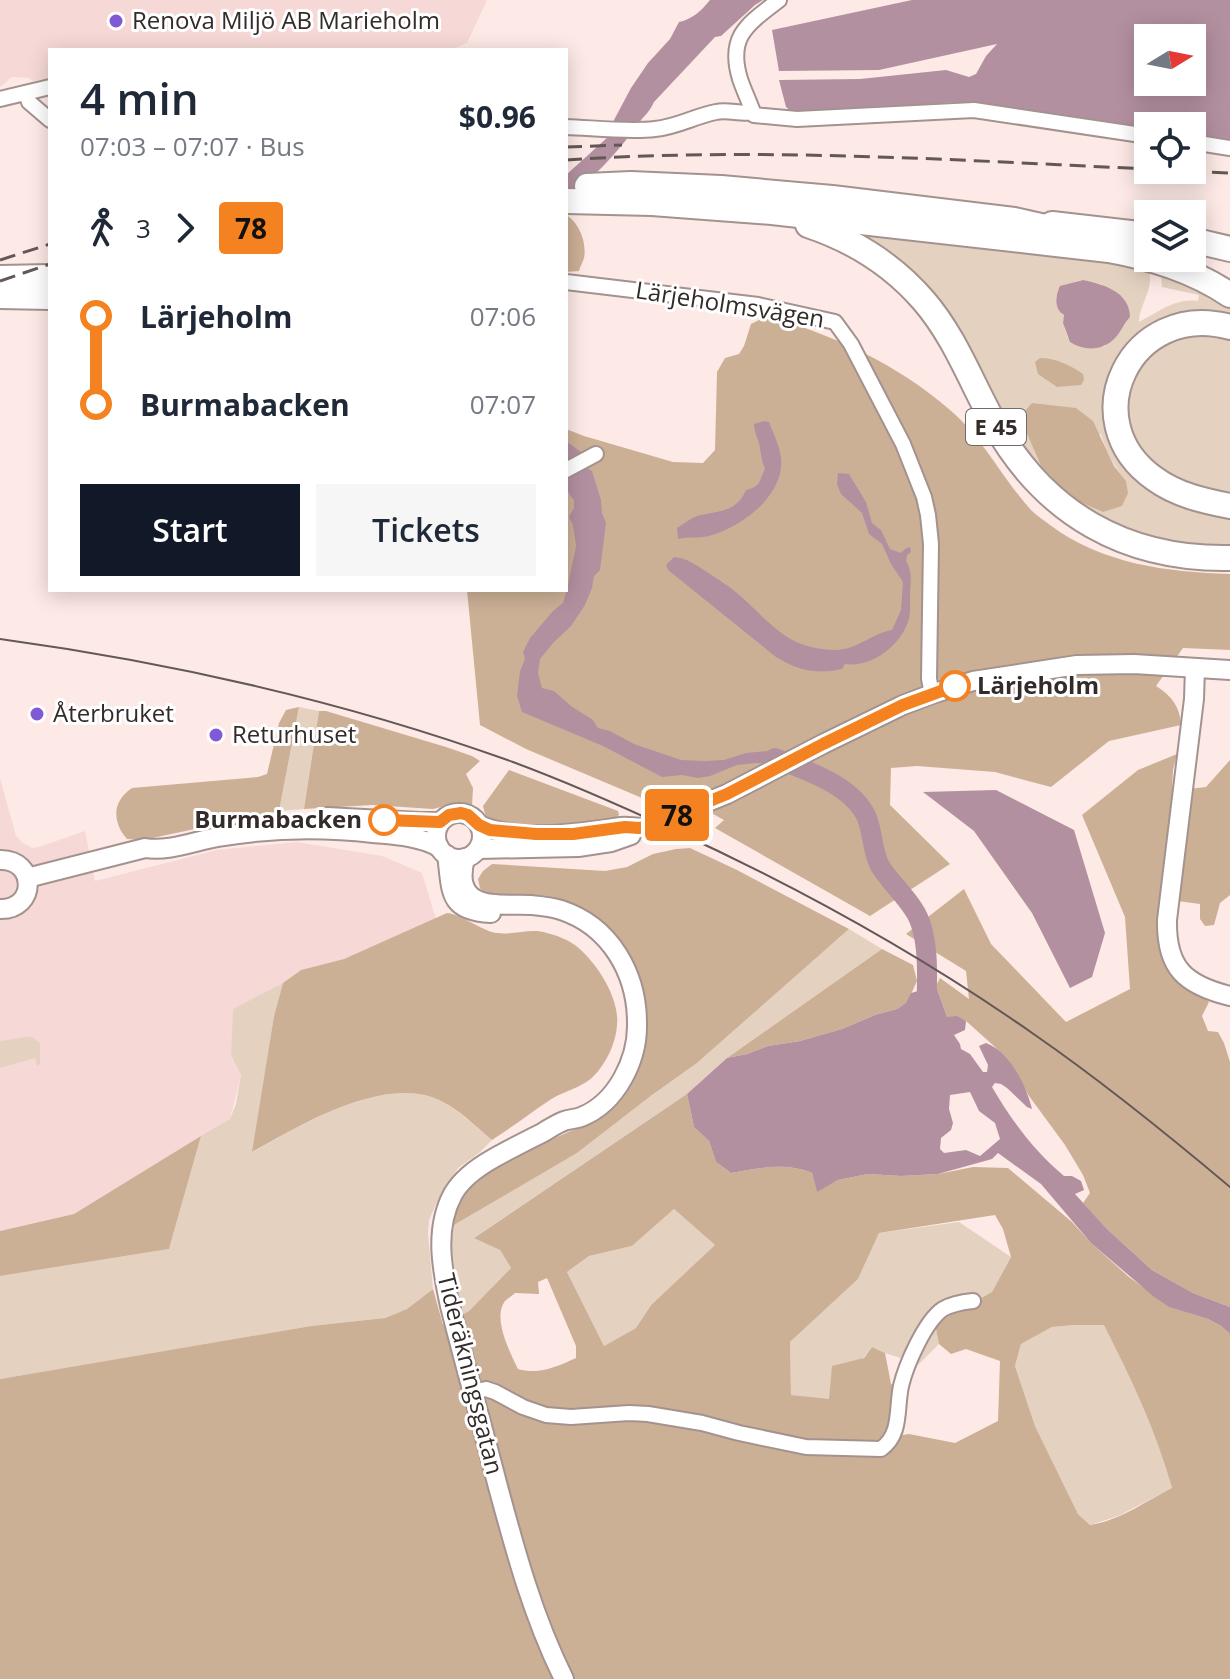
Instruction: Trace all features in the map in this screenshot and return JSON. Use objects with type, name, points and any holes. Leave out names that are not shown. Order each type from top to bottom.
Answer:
[{"type":"highway","name":"E 45","points":[[568,187],[631,184],[714,198],[727,212],[805,224],[867,251],[911,287],[932,311],[957,351],[1004,441],[1028,474],[1055,501],[1103,532],[1139,547],[1180,556],[1230,558]]},
{"type":"highway","name":"E 45","points":[[568,201],[674,204],[714,198],[832,198],[1134,233]]},
{"type":"highway","points":[[714,198],[804,215],[1109,250],[1178,267],[1230,295]]},
{"type":"highway","points":[[1014,220],[1134,245]]},
{"type":"highway","points":[[1206,243],[1230,249]]},
{"type":"highway","points":[[1206,269],[1230,282]]},
{"type":"highway","points":[[0,278],[48,277]]},
{"type":"highway","points":[[0,296],[48,297]]},
{"type":"highway","points":[[1230,327],[1187,323],[1153,338],[1137,351],[1125,369],[1116,409],[1119,430],[1126,447],[1144,470],[1175,491],[1230,506]]},
{"type":"street","points":[[779,0],[737,40],[737,66],[754,115],[797,119],[974,110],[1134,134]]},
{"type":"street","points":[[0,99],[48,88]]},
{"type":"street","points":[[26,93],[29,102],[48,118]]},
{"type":"street","points":[[568,127],[652,129],[674,126],[713,112],[753,112]]},
{"type":"street","points":[[1206,144],[1230,148]]},
{"type":"street","name":"Lärjeholmsvägen","points":[[568,282],[758,305],[835,322],[851,344],[903,444],[924,497],[930,530],[929,679],[932,694]]},
{"type":"street","points":[[568,469],[596,454]]},
{"type":"street","points":[[145,848],[156,850],[221,836],[295,828],[395,835],[425,840],[457,852],[578,847],[623,839],[639,828],[727,794],[876,718],[932,694],[973,681],[1077,665],[1134,664],[1230,670]]},
{"type":"street","points":[[1195,668],[1167,936],[1171,953],[1187,978],[1204,989],[1230,996]]},
{"type":"street","points":[[461,813],[472,817],[479,825],[482,837],[457,852],[436,836],[440,822],[449,815],[461,813]]},
{"type":"street","points":[[27,878],[145,848],[155,841],[289,818],[440,822]]},
{"type":"street","points":[[479,825],[496,831],[536,834],[639,828]]},
{"type":"street","name":"Tideräkningsgatan","points":[[457,852],[451,888],[457,900],[467,909],[477,912],[546,917],[583,932],[601,948],[618,975],[627,1009],[627,1036],[621,1057],[605,1087],[564,1121],[472,1172],[454,1192],[441,1243],[442,1267],[450,1306],[509,1528],[531,1601],[564,1679]]},
{"type":"street","points":[[0,860],[16,863],[23,870],[28,889],[22,901],[11,908],[0,909]]},
{"type":"street","points":[[472,1392],[486,1389],[546,1415],[648,1414],[806,1447],[881,1449],[890,1443],[895,1433],[902,1384],[917,1346],[933,1318],[950,1306],[973,1301]]},
{"type":"shaded area","points":[[0,0],[487,0],[467,43],[454,48],[48,48],[48,78],[33,81],[12,77],[0,87]]},
{"type":"shaded area","points":[[710,0],[763,0],[721,36],[715,37],[654,102],[611,157],[568,199],[568,173],[608,137],[631,88],[648,63],[670,39],[679,22],[696,14]]},
{"type":"shaded area","points":[[912,0],[1230,0],[1230,143],[1206,139],[1206,112],[1134,112],[1134,129],[957,102],[793,113],[786,107],[779,80],[860,79],[946,70],[969,77],[976,74],[997,44],[879,70],[779,71],[772,30]]},
{"type":"shaded area","points":[[568,217],[575,223],[583,240],[585,252],[579,271],[568,272]]},
{"type":"shaded area","points":[[850,228],[1095,255],[1134,266],[1134,272],[1149,272],[1150,279],[1139,322],[1174,304],[1198,301],[1199,295],[1162,287],[1163,274],[1230,304],[1230,319],[1136,341],[1116,447],[1230,513],[1230,550],[1216,551],[1129,535],[1052,487],[869,242]],"holes":[[[1083,280],[1101,284],[1124,299],[1126,320],[1120,332],[1100,347],[1068,338],[1064,316],[1056,303],[1059,292],[1069,284]],[[1101,434],[1105,447],[1126,481],[1057,483],[1041,466],[1034,450]]]},
{"type":"shaded area","points":[[1083,280],[1114,291],[1129,308],[1130,317],[1118,334],[1098,348],[1070,342],[1063,323],[1064,315],[1057,306],[1060,286]]},
{"type":"shaded area","points":[[767,316],[816,332],[864,353],[908,379],[962,421],[1031,510],[1091,549],[1159,568],[1230,574],[1230,650],[1183,648],[1156,686],[1174,702],[1181,725],[1109,741],[1051,787],[995,772],[917,766],[891,768],[890,805],[950,864],[870,916],[715,828],[724,820],[684,798],[660,801],[642,798],[526,749],[480,725],[467,592],[568,592],[568,430],[673,462],[703,463],[715,450],[717,372],[725,358],[739,354],[751,324]]},
{"type":"shaded area","points":[[1184,333],[1230,337],[1230,499],[1169,480],[1130,437],[1127,390],[1145,356]]},
{"type":"shaded area","points":[[1040,358],[1068,365],[1083,374],[1084,380],[1081,385],[1057,387],[1038,374],[1035,362]]},
{"type":"shaded area","points":[[1032,403],[1076,408],[1093,421],[1114,466],[1126,481],[1128,493],[1122,506],[1103,512],[1080,502],[1041,466],[1022,422],[1025,411]]},
{"type":"shaded area","points":[[769,422],[781,458],[776,485],[768,497],[747,517],[721,532],[678,539],[677,528],[695,517],[733,506],[746,490],[759,483],[765,469],[754,424]]},
{"type":"shaded area","points":[[568,442],[581,452],[582,465],[592,471],[606,523],[600,570],[594,576],[585,605],[571,626],[540,659],[538,673],[542,688],[554,691],[593,720],[598,728],[681,760],[724,760],[767,751],[782,754],[771,764],[737,765],[698,778],[682,775],[662,777],[603,746],[522,712],[517,696],[525,659],[523,652],[530,638],[563,603],[568,592],[576,546],[569,517],[574,508],[570,494]]},
{"type":"shaded area","points":[[838,473],[849,474],[866,502],[872,523],[881,530],[890,549],[901,553],[910,547],[906,561],[911,575],[910,615],[898,640],[883,654],[865,663],[845,664],[842,669],[816,671],[800,668],[776,657],[668,570],[666,565],[674,557],[695,564],[734,590],[780,632],[803,645],[843,649],[892,630],[901,610],[903,582],[882,544],[869,534],[862,513],[841,494],[837,484]]},
{"type":"shaded area","points":[[299,707],[319,711],[304,809],[279,811]]},
{"type":"shaded area","points":[[299,707],[279,811],[143,840],[127,839],[119,826],[116,812],[125,793],[132,788],[267,774],[279,723],[286,710]]},
{"type":"shaded area","points":[[319,711],[472,756],[480,761],[466,774],[473,788],[472,806],[457,803],[433,809],[372,805],[304,809]]},
{"type":"shaded area","points":[[1177,754],[1172,791],[1206,787],[1230,760],[1230,895],[1220,903],[1214,925],[1205,926],[1200,919],[1200,904],[1170,900],[1167,933],[1189,987],[1209,1002],[1202,1016],[1208,1031],[1218,1032],[1230,1062],[1230,1307],[1193,1293],[1152,1270],[1083,1203],[1090,1193],[1083,1175],[1011,1065],[966,1021],[947,1017],[936,986],[940,978],[969,999],[966,971],[906,934],[964,889],[991,944],[1066,1022],[1130,989],[1125,917],[1082,815],[1138,770]]},
{"type":"shaded area","points":[[509,770],[618,811],[619,815],[605,821],[547,826],[492,822],[483,806]]},
{"type":"shaded area","points":[[0,778],[16,836],[32,848],[85,831],[95,881],[217,850],[297,842],[382,856],[422,873],[436,919],[344,959],[301,970],[234,1009],[231,1055],[241,1075],[230,1119],[74,1214],[0,1231]]},
{"type":"shaded area","points":[[996,790],[1074,830],[1105,933],[1092,977],[1070,988],[1032,913],[974,831],[923,792]]},
{"type":"shaded area","points":[[690,848],[849,929],[697,1063],[577,1153],[454,1225],[455,1212],[471,1187],[508,1159],[586,1124],[628,1087],[643,1051],[643,1002],[639,977],[632,960],[609,932],[486,896],[478,879],[483,871],[492,864],[605,871],[627,867],[653,854]]},
{"type":"shaded area","points":[[447,913],[492,932],[540,931],[569,941],[583,952],[605,981],[617,1014],[614,1043],[599,1070],[588,1081],[554,1098],[492,1140],[443,1102],[421,1094],[397,1093],[371,1098],[319,1116],[252,1152],[274,1016],[283,983],[301,970],[344,959]]},
{"type":"shaded area","points":[[849,929],[882,949],[727,1058],[687,1094],[475,1237],[500,1250],[511,1268],[462,1315],[451,1246],[454,1225],[577,1153],[697,1063]]},
{"type":"shaded area","points":[[882,949],[913,965],[917,981],[907,1003],[842,1029],[727,1058]]},
{"type":"shaded area","points":[[283,983],[274,1016],[253,1152],[320,1116],[371,1098],[397,1093],[421,1094],[443,1102],[492,1140],[458,1168],[429,1220],[433,1289],[407,1309],[385,1318],[311,1326],[0,1379],[0,1276],[169,1249],[201,1136],[230,1119],[236,1104],[241,1075],[231,1055],[233,1009]]},
{"type":"shaded area","points":[[936,986],[947,1017],[957,1016],[966,1021],[965,1030],[954,1035],[961,1049],[970,1054],[983,1072],[987,1072],[988,1065],[979,1046],[986,1043],[995,1047],[1010,1062],[1026,1090],[1032,1109],[1001,1084],[995,1083],[992,1087],[1024,1135],[1064,1176],[1081,1181],[1084,1190],[1075,1194],[1107,1229],[1152,1270],[1193,1293],[1230,1307],[1230,1334],[1208,1319],[1169,1307],[1153,1296],[1091,1243],[1041,1184],[998,1153],[992,1159],[938,1174],[868,1174],[838,1180],[817,1192],[812,1173],[802,1170],[772,1167],[731,1173],[716,1162],[709,1141],[694,1127],[687,1094],[727,1058],[842,1029],[897,1009],[906,1003],[911,993]],"holes":[[[970,1092],[979,1111],[995,1123],[1000,1139],[980,1156],[966,1150],[944,1153],[940,1149],[941,1138],[951,1130],[953,1123],[949,1109],[950,1095]]]},
{"type":"shaded area","points":[[32,1037],[40,1043],[40,1064],[37,1066],[35,1058],[0,1068],[0,1041]]},
{"type":"shaded area","points":[[687,1094],[694,1127],[709,1141],[716,1162],[731,1173],[772,1167],[802,1170],[812,1173],[817,1191],[838,1180],[868,1174],[901,1176],[938,1174],[973,1167],[1008,1168],[1072,1222],[1129,1277],[1170,1307],[1208,1319],[1230,1334],[1230,1679],[0,1679],[0,1379],[311,1326],[385,1318],[407,1309],[433,1289],[443,1325],[469,1311],[511,1268],[500,1250],[474,1238]],"holes":[[[674,1209],[715,1245],[651,1305],[636,1328],[604,1346],[567,1272],[589,1256],[632,1246]],[[995,1215],[1003,1229],[1011,1257],[992,1292],[935,1324],[939,1344],[951,1354],[966,1349],[1000,1361],[998,1421],[955,1443],[909,1434],[896,1436],[900,1387],[891,1384],[885,1353],[872,1347],[864,1358],[832,1366],[829,1399],[791,1395],[790,1342],[858,1279],[879,1233]],[[547,1278],[576,1346],[576,1358],[547,1369],[526,1371],[518,1369],[507,1344],[501,1326],[501,1308],[515,1293],[539,1294],[538,1282]],[[1104,1325],[1142,1405],[1172,1488],[1101,1523],[1090,1525],[1078,1514],[1035,1426],[1015,1366],[1021,1344],[1052,1327]]]},
{"type":"shaded area","points":[[201,1136],[169,1249],[0,1276],[0,1231],[74,1214]]},
{"type":"shaded area","points":[[674,1209],[715,1245],[651,1305],[636,1328],[604,1346],[567,1272],[589,1256],[632,1246]]},
{"type":"shaded area","points":[[959,1222],[1011,1257],[992,1292],[935,1324],[939,1344],[919,1364],[872,1347],[829,1400],[791,1395],[790,1342],[858,1279],[879,1233]]},
{"type":"shaded area","points":[[1105,1325],[1151,1425],[1172,1488],[1118,1516],[1090,1525],[1078,1514],[1035,1426],[1015,1366],[1021,1344],[1052,1327]]},
{"type":"waterway","points":[[775,758],[827,780],[860,806],[867,818],[880,866],[919,920],[926,946],[926,1014]]},
{"type":"tram line","points":[[0,639],[131,660],[324,703],[513,762],[632,811],[812,899],[948,977],[1085,1071],[1230,1187]]},
{"type":"railway","points":[[568,147],[622,145]]},
{"type":"railway","points":[[568,160],[784,155],[1134,168]]},
{"type":"railway","points":[[1206,172],[1230,173]]},
{"type":"railway","points":[[0,260],[48,245]]},
{"type":"railway","points":[[0,281],[48,265]]},
{"type":"bus line","name":"78","points":[[384,820],[440,822],[449,815],[461,813],[484,827],[521,834],[573,834],[639,828],[727,794],[903,705],[955,686]]},
{"type":"place","name":"Renova Miljö AB Marieholm","points":[[116,21]]},
{"type":"place","name":"Lärjeholm","points":[[955,686]]},
{"type":"place","name":"Återbruket","points":[[37,714]]},
{"type":"place","name":"Returhuset","points":[[216,735]]},
{"type":"place","name":"Burmabacken","points":[[384,820]]}]
